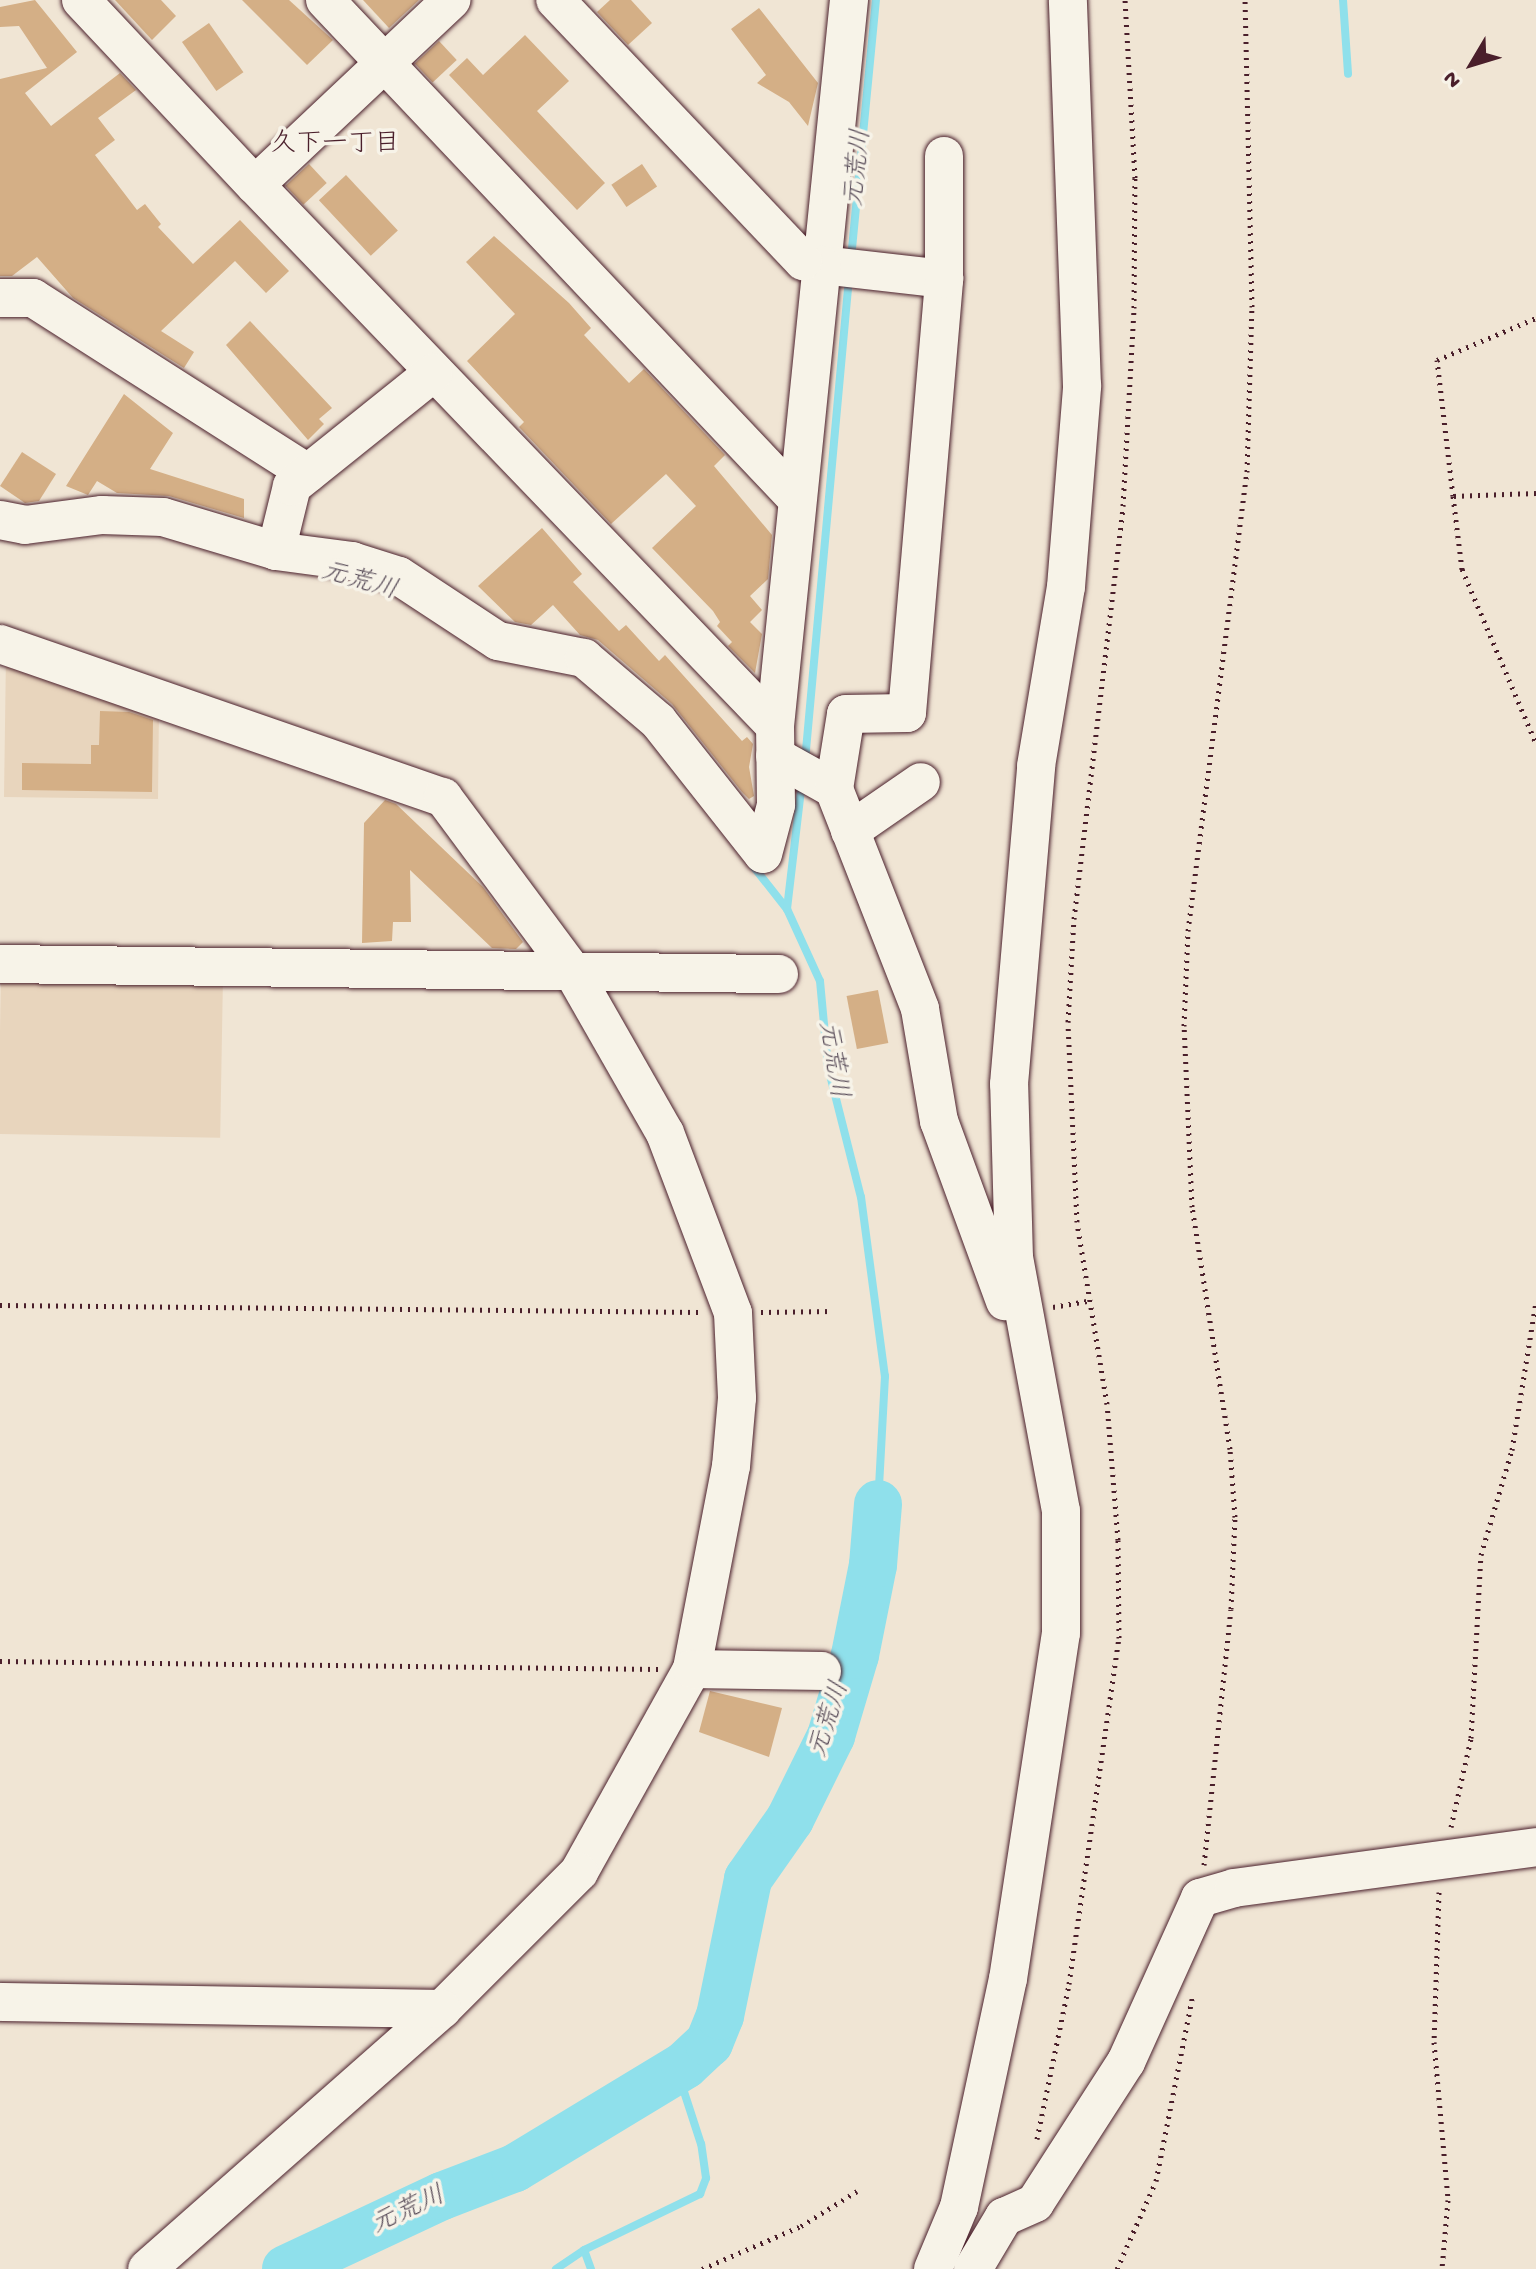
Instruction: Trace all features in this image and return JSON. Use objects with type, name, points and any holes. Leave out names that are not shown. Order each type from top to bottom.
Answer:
[{"type":"street","points":[[81,0],[433,373],[780,748],[830,785],[920,1009],[939,1121],[962,1187],[1009,1313],[1027,1331]]},
{"type":"street","points":[[325,0],[795,497]]},
{"type":"street","points":[[255,185],[451,0]]},
{"type":"street","points":[[555,0],[803,261],[944,279]]},
{"type":"street","points":[[933,2269],[959,2207],[1008,1979],[1061,1633],[1061,1511],[1014,1258],[1009,1084],[1036,766],[1066,587],[1082,386],[1068,0]]},
{"type":"street","points":[[0,520],[25,525],[102,515],[163,517],[276,551],[352,561],[399,576],[498,641],[584,658],[658,721],[763,854],[776,805],[795,497],[842,268],[839,8]]},
{"type":"street","points":[[830,785],[846,714],[907,713],[944,279],[944,156]]},
{"type":"street","points":[[0,298],[33,298],[308,473]]},
{"type":"street","points":[[276,551],[292,486],[433,373]]},
{"type":"street","points":[[0,644],[443,797],[573,972],[665,1133],[733,1313],[737,1398],[731,1466],[692,1669],[579,1872],[442,2009],[147,2269]]},
{"type":"street","points":[[850,831],[921,782]]},
{"type":"street","points":[[0,964],[779,974]]},
{"type":"street","points":[[692,1669],[822,1671]]},
{"type":"street","points":[[973,2269],[1004,2217],[1035,2203],[1126,2062],[1200,1898],[1234,1888],[1536,1847]]},
{"type":"street","points":[[0,2002],[442,2009]]},
{"type":"path","points":[[1033,2156],[1069,1984],[1119,1638],[1117,1525],[1107,1404],[1077,1222],[1068,1022],[1074,919],[1123,506],[1133,338],[1135,178],[1125,0]]},
{"type":"path","points":[[1200,1898],[1231,1609],[1235,1517],[1230,1449],[1192,1207],[1184,1026],[1188,931],[1247,472],[1252,307],[1245,0]]},
{"type":"path","points":[[1536,318],[1437,360],[1462,569],[1536,743]]},
{"type":"path","points":[[1453,496],[1536,493]]},
{"type":"path","points":[[1442,2269],[1448,2200],[1432,1982],[1442,1861],[1471,1738],[1481,1555],[1512,1450],[1536,1301]]},
{"type":"path","points":[[0,1305],[733,1313],[833,1311]]},
{"type":"path","points":[[0,1661],[692,1669]]},
{"type":"path","points":[[1117,2269],[1156,2181],[1194,1989]]},
{"type":"path","points":[[702,2269],[801,2226],[857,2191]]},
{"type":"shaded area","points":[[6,654],[159,708],[158,799],[4,797]]},
{"type":"shaded area","points":[[1,974],[223,978],[220,1138],[0,1134]]},
{"type":"building","points":[[35,0],[77,52],[25,93],[51,126],[120,73],[136,90],[98,118],[115,140],[95,155],[137,210],[145,204],[161,224],[158,227],[193,264],[240,220],[289,271],[266,293],[235,261],[161,331],[194,352],[184,368],[73,298],[37,257],[12,276],[0,276],[0,79],[47,68],[19,26],[0,27],[0,7]]},
{"type":"building","points":[[115,0],[161,0],[176,16],[152,40]]},
{"type":"building","points":[[242,0],[289,0],[333,40],[307,65]]},
{"type":"building","points":[[363,0],[419,0],[389,28]]},
{"type":"building","points":[[610,0],[631,0],[652,23],[628,45],[597,12]]},
{"type":"building","points":[[759,8],[818,83],[808,126],[789,102],[757,83],[766,75],[731,29]]},
{"type":"building","points":[[209,23],[243,72],[216,91],[182,42]]},
{"type":"building","points":[[525,35],[569,81],[537,111],[605,183],[577,210],[449,75],[467,58],[483,75]]},
{"type":"building","points":[[439,41],[457,60],[433,83],[415,64]]},
{"type":"building","points":[[309,164],[327,183],[303,205],[286,186]]},
{"type":"building","points":[[642,164],[657,186],[626,207],[611,185]]},
{"type":"building","points":[[346,175],[398,231],[371,256],[319,200]]},
{"type":"building","points":[[494,236],[569,303],[591,328],[584,335],[629,383],[644,369],[725,455],[714,466],[772,535],[768,579],[750,596],[762,610],[750,622],[762,634],[755,673],[728,646],[732,642],[717,626],[720,622],[713,611],[652,548],[696,506],[666,474],[611,524],[519,427],[524,422],[467,361],[515,314],[466,262]]},
{"type":"building","points":[[250,321],[332,408],[319,419],[324,424],[308,440],[226,345]]},
{"type":"building","points":[[124,394],[173,433],[150,469],[244,499],[244,518],[169,496],[117,493],[97,481],[88,495],[66,486]]},
{"type":"building","points":[[22,452],[56,474],[39,501],[25,503],[0,486]]},
{"type":"building","points":[[542,528],[582,574],[573,582],[619,631],[626,625],[659,661],[665,655],[742,741],[747,737],[753,744],[749,767],[754,796],[749,799],[742,792],[672,704],[598,640],[580,635],[553,605],[531,625],[515,622],[478,586]]},
{"type":"building","points":[[100,711],[129,712],[153,720],[152,792],[22,790],[22,763],[91,764],[91,745],[99,745]]},
{"type":"building","points":[[385,800],[396,804],[483,887],[523,942],[516,949],[492,948],[410,870],[411,922],[393,922],[392,941],[362,943],[364,823]]},
{"type":"building","points":[[878,990],[888,1043],[857,1049],[847,996]]},
{"type":"building","points":[[710,1691],[782,1708],[769,1757],[699,1732]]},
{"type":"waterway","name":"元荒川","points":[[851,259],[876,0]]},
{"type":"waterway","points":[[1343,0],[1348,74]]},
{"type":"waterway","name":"元荒川","points":[[805,761],[849,277]]},
{"type":"waterway","name":"元荒川","points":[[787,909],[802,782]]},
{"type":"waterway","name":"元荒川","points":[[753,866],[787,909],[820,981],[828,1067],[861,1197],[885,1376],[878,1504]]},
{"type":"waterway","name":"元荒川","points":[[286,2269],[442,2196],[515,2168],[685,2065],[709,2043],[720,2016],[748,1879],[790,1819],[831,1736],[855,1655],[873,1565],[878,1504]]},
{"type":"waterway","points":[[591,2269],[584,2250],[700,2194],[706,2178],[701,2144],[677,2070]]},
{"type":"waterway","points":[[556,2269],[584,2250]]},
{"type":"district","name":"久下一丁目","points":[[335,146]]}]
